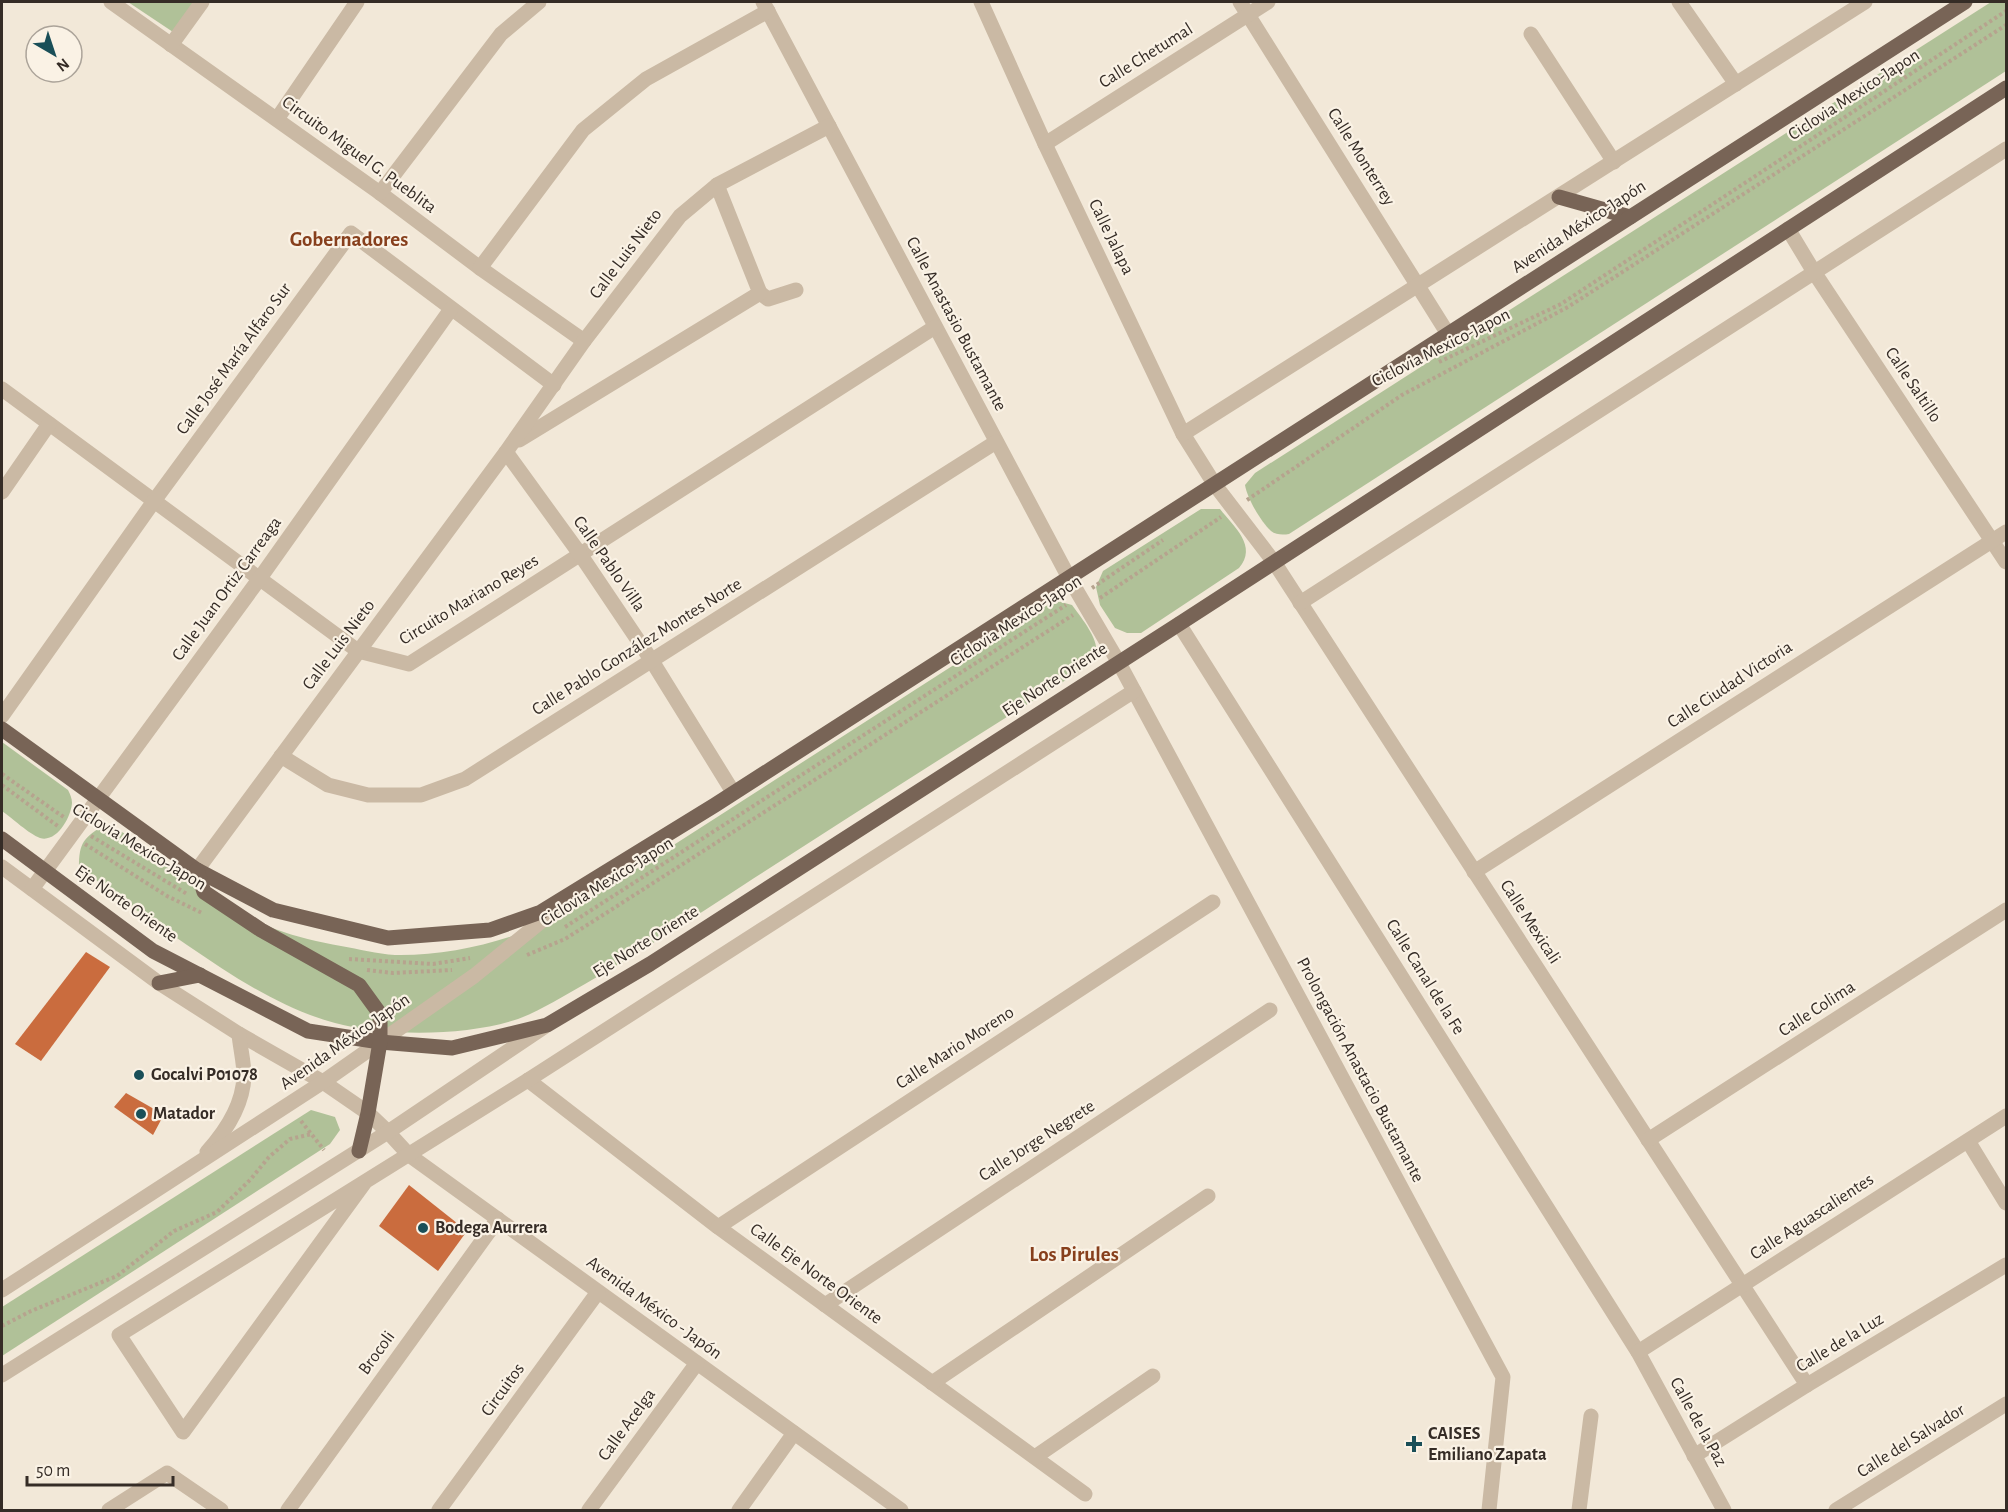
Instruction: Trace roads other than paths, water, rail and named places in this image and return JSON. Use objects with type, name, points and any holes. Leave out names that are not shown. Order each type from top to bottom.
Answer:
[{"type":"main road","name":"Avenida México-Japón","points":[[1215,484],[1963,2]]},
{"type":"main road","points":[[1274,562],[2007,88]]},
{"type":"main road","points":[[1559,197],[1630,217]]},
{"type":"main road","points":[[2,729],[197,870],[273,910],[388,938],[490,930],[541,912],[580,890],[1215,484]]},
{"type":"main road","name":"Eje Norte Oriente","points":[[2,839],[153,951],[308,1031],[380,1042],[452,1048],[547,1025],[650,964],[1274,562]]},
{"type":"main road","points":[[197,870],[204,892],[261,930],[359,985],[380,1014],[380,1042],[359,1151]]},
{"type":"main road","points":[[159,983],[200,975]]},
{"type":"street","name":"Circuito Miguel G. Pueblita","points":[[111,2],[584,341]]},
{"type":"street","points":[[171,45],[202,2]]},
{"type":"street","points":[[277,119],[357,2]]},
{"type":"street","points":[[380,193],[501,34],[538,2]]},
{"type":"street","name":"Calle Jalapa","points":[[981,2],[1045,144],[1183,434],[1215,484]]},
{"type":"street","name":"Calle Chetumal","points":[[1045,144],[1244,8],[1268,2]]},
{"type":"street","points":[[1678,2],[1736,84]]},
{"type":"street","points":[[1183,434],[1865,2]]},
{"type":"street","points":[[480,268],[583,130],[646,79],[766,6]]},
{"type":"street","name":"Calle Anastasio Bustamante","points":[[766,6],[996,442],[1082,602],[1119,663]]},
{"type":"street","name":"Calle Monterrey","points":[[1244,8],[1448,334]]},
{"type":"street","points":[[1531,34],[1614,162]]},
{"type":"street","name":"Calle Luis Nieto","points":[[197,870],[509,448],[584,341],[680,216],[717,185],[829,126]]},
{"type":"street","points":[[1300,603],[2007,149]]},
{"type":"street","points":[[717,185],[760,293],[768,299],[796,290]]},
{"type":"street","name":"Calle Saltillo","points":[[1788,229],[1814,272],[2007,562]]},
{"type":"street","name":"Calle José María Alfaro Sur","points":[[2,716],[154,501],[351,232],[554,384]]},
{"type":"street","name":"Calle Luis Nieto","points":[[509,448],[760,293]]},
{"type":"street","name":"Calle Juan Ortiz Carreaga","points":[[32,889],[260,579],[451,309]]},
{"type":"street","name":"Circuito Mariano Reyes","points":[[2,389],[358,651],[409,664],[935,327]]},
{"type":"street","points":[[2,492],[49,424]]},
{"type":"street","name":"Calle Pablo González Montes Norte","points":[[281,756],[328,785],[368,795],[421,795],[465,779],[996,442]]},
{"type":"street","name":"Calle Pablo Villa","points":[[509,448],[652,661],[733,792]]},
{"type":"street","name":"Calle Mexicali","points":[[1215,484],[1274,562],[1807,1385]]},
{"type":"street","name":"Calle Ciudad Victoria","points":[[1474,872],[2007,532]]},
{"type":"street","name":"Calle Canal de la Fe","points":[[1179,624],[1638,1352]]},
{"type":"street","name":"Prolongación Anastacio Bustamante","points":[[1119,663],[1503,1377],[1489,1510]]},
{"type":"street","points":[[365,1182],[183,1431],[119,1335],[528,1080],[1134,691]]},
{"type":"street","name":"Avenida México - Japón","points":[[2,867],[159,983],[239,1034],[323,1082],[368,1113],[409,1155],[901,1510]]},
{"type":"street","name":"Avenida México Japón","points":[[2,1290],[323,1082],[474,976],[580,890]]},
{"type":"street","name":"Calle Mario Moreno","points":[[718,1227],[1213,902]]},
{"type":"street","name":"Calle Colima","points":[[1648,1140],[2007,910]]},
{"type":"street","name":"Calle Jorge Negrete","points":[[825,1305],[1270,1010]]},
{"type":"street","points":[[2,1375],[359,1151],[547,1025]]},
{"type":"street","points":[[195,1166],[223,1134],[239,1103],[244,1077],[239,1034]]},
{"type":"street","name":"Calle Eje Norte Oriente","points":[[528,1080],[718,1227],[1085,1494]]},
{"type":"street","name":"Calle Aguascalientes","points":[[1638,1352],[2007,1116]]},
{"type":"street","points":[[1968,1141],[2007,1203]]},
{"type":"street","points":[[932,1383],[1208,1196]]},
{"type":"street","name":"Brocoli","points":[[287,1510],[498,1219]]},
{"type":"street","name":"Calle de la Luz","points":[[1694,1456],[2007,1265]]},
{"type":"street","name":"Circuitos","points":[[439,1510],[598,1292]]},
{"type":"street","name":"Calle de la Paz","points":[[1638,1352],[1724,1510]]},
{"type":"street","name":"Calle Acelga","points":[[589,1510],[697,1363]]},
{"type":"street","points":[[1035,1457],[1153,1376]]},
{"type":"street","name":"Calle del Salvador","points":[[1836,1510],[2007,1404]]},
{"type":"street","points":[[1579,1510],[1591,1416]]},
{"type":"street","points":[[739,1510],[794,1433]]},
{"type":"street","points":[[109,1510],[167,1473],[221,1510]]},
{"type":"place","name":"Gocalvi P01078","points":[[139,1075]]},
{"type":"place","name":"Matador","points":[[141,1114]]},
{"type":"place","name":"Bodega Aurrera","points":[[423,1228]]},
{"type":"place","name":"CAISES Emiliano Zapata","points":[[1414,1444]]},
{"type":"district","name":"Gobernadores","points":[[349,239]]},
{"type":"district","name":"Los Pirules","points":[[1074,1254]]}]
